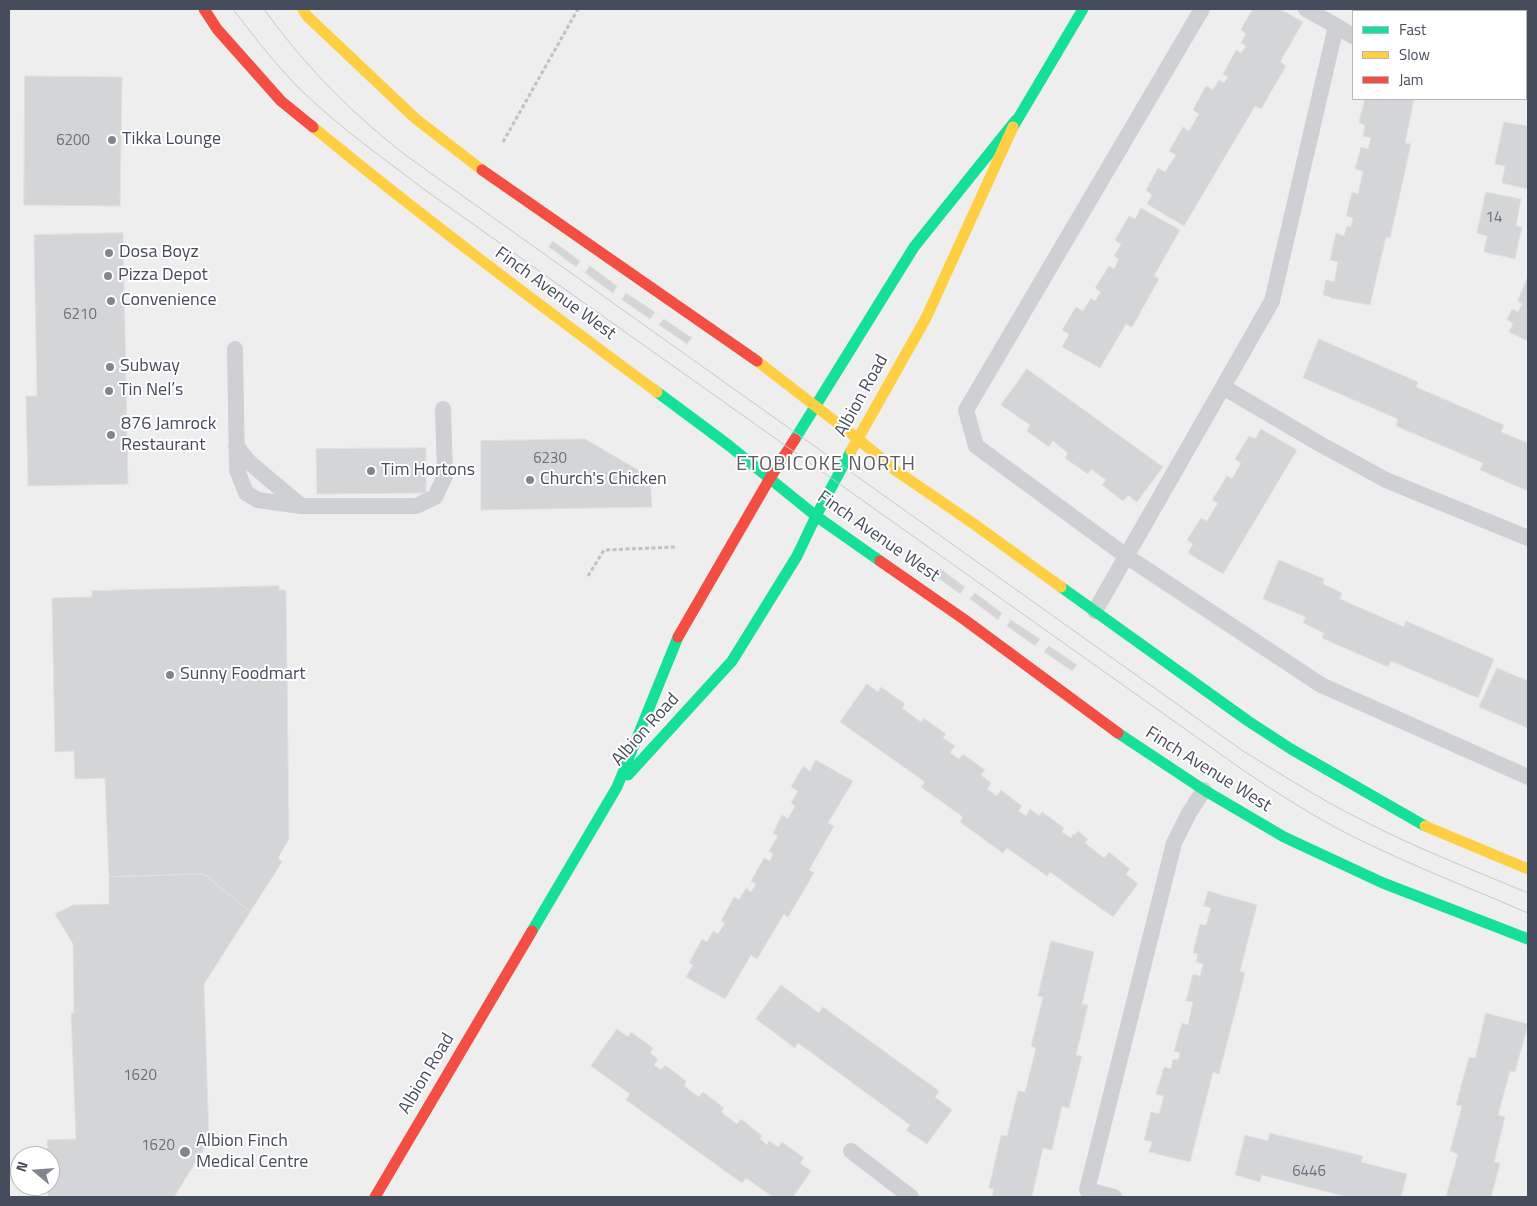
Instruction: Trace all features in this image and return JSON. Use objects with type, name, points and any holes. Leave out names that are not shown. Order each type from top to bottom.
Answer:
[{"type":"main road","name":"Finch Avenue West","points":[[204,9],[217,29],[281,101],[382,184],[477,258],[712,432],[816,516],[965,620],[1104,724],[1204,790],[1284,838],[1383,882],[1528,939]]},
{"type":"main road","points":[[302,9],[307,16],[416,119],[485,172],[770,371],[896,470],[1248,720],[1299,754],[1426,827],[1528,869]]},
{"type":"main road","name":"Albion Road","points":[[617,787],[732,661],[797,556],[816,516],[926,318],[1016,120],[1083,9]]},
{"type":"main road","name":"Albion Road","points":[[375,1197],[617,787],[681,631],[770,478],[914,247],[1016,120]]},
{"type":"lane","points":[[1202,9],[966,410],[976,446],[1126,556],[1321,684],[1528,777]]},
{"type":"lane","points":[[1306,9],[1352,35]]},
{"type":"lane","points":[[1096,611],[1272,301],[1336,26]]},
{"type":"lane","points":[[235,348],[237,470],[246,493],[258,500],[301,506],[416,506],[435,497],[445,476],[443,409]]},
{"type":"lane","points":[[1223,388],[1386,480],[1528,538]]},
{"type":"lane","points":[[236,446],[250,463],[301,506]]},
{"type":"lane","points":[[1114,1197],[1086,1194],[1174,843],[1189,813],[1204,790]]},
{"type":"lane","points":[[851,1151],[911,1197]]},
{"type":"path","points":[[503,142],[578,9]]},
{"type":"path","points":[[588,576],[604,550],[676,546]]},
{"type":"building","points":[[1253,9],[1280,9],[1303,22],[1280,62],[1286,66],[1261,109],[1255,106],[1184,226],[1147,204],[1152,195],[1146,190],[1158,168],[1165,172],[1176,155],[1169,151],[1183,127],[1189,131],[1199,114],[1193,110],[1206,86],[1213,90],[1219,80],[1224,83],[1228,77],[1223,74],[1236,50],[1241,53],[1246,46],[1241,43],[1246,34],[1241,30]]},
{"type":"building","points":[[1408,9],[1489,9],[1488,10]]},
{"type":"building","points":[[25,76],[122,77],[120,206],[24,205]]},
{"type":"building","points":[[1365,100],[1414,100],[1405,143],[1411,144],[1390,238],[1386,237],[1370,305],[1323,295],[1326,280],[1334,282],[1338,262],[1330,260],[1336,233],[1344,236],[1347,226],[1351,227],[1353,218],[1346,216],[1352,192],[1358,194],[1363,171],[1355,169],[1361,147],[1368,149],[1371,138],[1363,136],[1365,125],[1359,123]]},
{"type":"building","points":[[1504,122],[1528,126],[1528,189],[1502,183],[1505,166],[1495,164]]},
{"type":"building","points":[[1486,192],[1521,199],[1516,226],[1522,227],[1515,259],[1484,252],[1487,236],[1477,233]]},
{"type":"building","points":[[1141,208],[1180,230],[1154,276],[1159,279],[1132,327],[1126,324],[1100,368],[1062,347],[1069,334],[1062,330],[1076,307],[1083,311],[1091,298],[1095,301],[1101,292],[1095,288],[1109,266],[1114,269],[1119,259],[1114,256],[1121,244],[1115,240],[1129,216],[1135,219]]},
{"type":"building","points":[[123,233],[128,484],[28,486],[26,396],[37,396],[34,235]]},
{"type":"building","points":[[553,241],[580,261],[576,267],[549,247]]},
{"type":"building","points":[[590,266],[617,286],[613,293],[585,273]]},
{"type":"building","points":[[1528,276],[1528,341],[1509,332],[1513,323],[1507,320],[1512,309],[1518,312],[1522,304],[1518,301]]},
{"type":"building","points":[[626,293],[655,312],[650,319],[622,300]]},
{"type":"building","points":[[664,319],[692,338],[687,344],[659,325]]},
{"type":"building","points":[[1319,339],[1418,382],[1416,387],[1504,425],[1501,432],[1528,443],[1528,491],[1480,470],[1483,463],[1396,426],[1398,419],[1303,378]]},
{"type":"building","points":[[1027,369],[1163,467],[1137,502],[1128,495],[1123,501],[1102,485],[1106,480],[1091,469],[1088,474],[1065,458],[1068,453],[1053,441],[1049,447],[1027,431],[1030,425],[1001,405]]},
{"type":"building","points":[[1261,429],[1297,450],[1223,574],[1188,553],[1193,544],[1187,540],[1201,518],[1207,521],[1218,503],[1212,500],[1227,476],[1232,479],[1241,463],[1235,459],[1249,436],[1255,439]]},
{"type":"building","points":[[585,439],[650,477],[652,507],[481,510],[481,441]]},
{"type":"building","name":"Tim Hortons","points":[[426,448],[426,493],[317,494],[316,449]]},
{"type":"building","points":[[1279,560],[1324,579],[1323,584],[1342,593],[1340,599],[1404,627],[1406,621],[1494,659],[1478,698],[1391,661],[1388,667],[1322,638],[1324,633],[1303,623],[1306,617],[1263,599]]},
{"type":"building","points":[[938,567],[965,587],[960,594],[933,574]]},
{"type":"building","name":"Sunny Foodmart","points":[[279,586],[279,590],[286,590],[289,839],[278,858],[282,862],[250,912],[204,874],[109,877],[105,778],[75,779],[74,751],[55,752],[52,598],[92,597],[92,591]]},
{"type":"building","points":[[975,593],[1002,613],[998,620],[970,599]]},
{"type":"building","points":[[1011,620],[1040,639],[1035,646],[1007,626]]},
{"type":"building","points":[[1049,646],[1077,665],[1072,671],[1044,652]]},
{"type":"building","points":[[1497,668],[1528,681],[1528,728],[1479,707]]},
{"type":"building","points":[[867,684],[878,692],[881,687],[905,704],[902,708],[921,722],[924,718],[946,734],[943,738],[955,746],[950,753],[959,759],[963,754],[985,770],[981,775],[991,783],[987,789],[997,796],[1001,790],[1022,806],[1018,811],[1026,816],[1030,809],[1039,816],[1042,812],[1064,828],[1062,832],[1071,838],[1078,831],[1088,839],[1085,843],[1104,858],[1109,852],[1130,869],[1126,874],[1138,884],[1113,917],[1050,872],[1047,876],[1007,848],[1003,853],[960,822],[963,817],[921,787],[925,782],[840,722]]},
{"type":"building","points":[[816,760],[853,781],[828,823],[834,826],[809,870],[814,873],[788,917],[784,914],[757,959],[751,955],[725,999],[686,977],[693,965],[689,963],[702,939],[707,942],[713,931],[718,934],[725,923],[721,921],[734,897],[739,900],[746,888],[751,892],[756,884],[751,881],[764,858],[770,861],[773,854],[769,851],[778,836],[773,833],[782,815],[788,819],[795,806],[791,803],[798,791],[791,787],[803,766],[810,771]]},
{"type":"building","points":[[204,874],[250,912],[204,984],[209,1141],[174,1197],[48,1197],[60,1196],[60,1146],[47,1146],[47,1140],[76,1139],[71,1013],[74,1013],[73,944],[55,914],[73,905],[109,904],[109,877]]},
{"type":"building","points":[[1208,891],[1257,905],[1240,971],[1245,973],[1219,1074],[1213,1072],[1190,1162],[1149,1152],[1152,1142],[1144,1140],[1151,1112],[1159,1114],[1164,1096],[1156,1094],[1164,1067],[1171,1069],[1173,1059],[1178,1060],[1180,1053],[1174,1051],[1182,1023],[1188,1025],[1193,1002],[1186,1001],[1193,974],[1200,976],[1203,964],[1196,962],[1198,954],[1193,953],[1200,924],[1206,925],[1211,908],[1204,906]]},
{"type":"building","points":[[1051,941],[1094,952],[1082,1004],[1088,1005],[1076,1055],[1082,1056],[1069,1108],[1062,1106],[1052,1150],[1043,1148],[1032,1196],[1036,1197],[992,1197],[994,1189],[989,1188],[1001,1135],[1007,1136],[1018,1091],[1025,1092],[1036,1048],[1031,1046],[1043,997],[1038,996]]},
{"type":"building","points":[[781,985],[819,1013],[823,1007],[939,1091],[935,1097],[952,1110],[927,1144],[906,1130],[910,1125],[798,1043],[795,1048],[756,1019]]},
{"type":"building","points":[[1486,1013],[1528,1024],[1515,1072],[1510,1071],[1498,1115],[1505,1117],[1494,1162],[1500,1163],[1491,1197],[1446,1197],[1458,1154],[1450,1151],[1462,1106],[1456,1105],[1469,1057],[1475,1058]]},
{"type":"building","points":[[617,1029],[628,1037],[631,1032],[653,1048],[650,1053],[658,1059],[654,1065],[661,1070],[665,1065],[686,1081],[684,1086],[699,1097],[703,1092],[724,1108],[721,1112],[737,1124],[741,1119],[762,1136],[760,1139],[767,1145],[769,1141],[778,1147],[782,1142],[804,1158],[800,1163],[811,1171],[793,1197],[773,1197],[746,1178],[742,1183],[626,1100],[630,1094],[591,1066]]},
{"type":"building","points":[[1270,1133],[1363,1156],[1361,1162],[1407,1174],[1401,1197],[1347,1197],[1262,1175],[1260,1182],[1235,1175],[1245,1135],[1268,1141]]},
{"type":"tram line","points":[[233,9],[258,42],[305,94],[348,132],[394,167],[1240,768],[1296,804],[1354,837],[1418,867],[1528,913]]},
{"type":"tram line","points":[[264,9],[319,77],[366,123],[400,151],[1243,751],[1314,794],[1379,829],[1528,893]]},
{"type":"traffic: fast","points":[[1013,127],[1083,9]]},
{"type":"traffic: fast","points":[[795,439],[914,247],[1016,120]]},
{"type":"traffic: fast","points":[[657,392],[727,444],[816,516],[880,561]]},
{"type":"traffic: fast","points":[[628,775],[732,661],[797,556],[851,451]]},
{"type":"traffic: fast","points":[[1061,587],[1248,721],[1291,749],[1425,826]]},
{"type":"traffic: fast","points":[[532,931],[617,787],[678,637]]},
{"type":"traffic: fast","points":[[1118,733],[1204,790],[1284,837],[1383,883],[1528,939]]},
{"type":"traffic: slow","points":[[303,9],[307,16],[416,119],[482,170]]},
{"type":"traffic: slow","points":[[313,127],[484,262],[657,392]]},
{"type":"traffic: slow","points":[[851,451],[926,318],[1013,127]]},
{"type":"traffic: slow","points":[[757,361],[895,470],[1061,587]]},
{"type":"traffic: slow","points":[[1425,826],[1528,869]]},
{"type":"traffic: jam","points":[[204,9],[217,29],[281,101],[313,127]]},
{"type":"traffic: jam","points":[[482,170],[757,361]]},
{"type":"traffic: jam","points":[[678,637],[770,478],[795,439]]},
{"type":"traffic: jam","points":[[880,561],[965,620],[1118,733]]},
{"type":"traffic: jam","points":[[375,1197],[532,931]]},
{"type":"place","name":"Tikka Lounge","points":[[112,140]]},
{"type":"place","name":"Dosa Boyz","points":[[109,253]]},
{"type":"place","name":"Pizza Depot","points":[[108,276]]},
{"type":"place","name":"Convenience","points":[[111,301]]},
{"type":"place","name":"Subway","points":[[110,367]]},
{"type":"place","name":"Tin Nel’s","points":[[109,391]]},
{"type":"place","name":"876 Jamrock Restaurant","points":[[111,435]]},
{"type":"place","name":"Tim Hortons","points":[[371,471]]},
{"type":"place","name":"Church's Chicken","points":[[530,480]]},
{"type":"place","name":"Sunny Foodmart","points":[[170,675]]},
{"type":"place","name":"Albion Finch Medical Centre","points":[[185,1152]]},
{"type":"district","name":"ETOBICOKE NORTH","points":[[826,465]]}]
